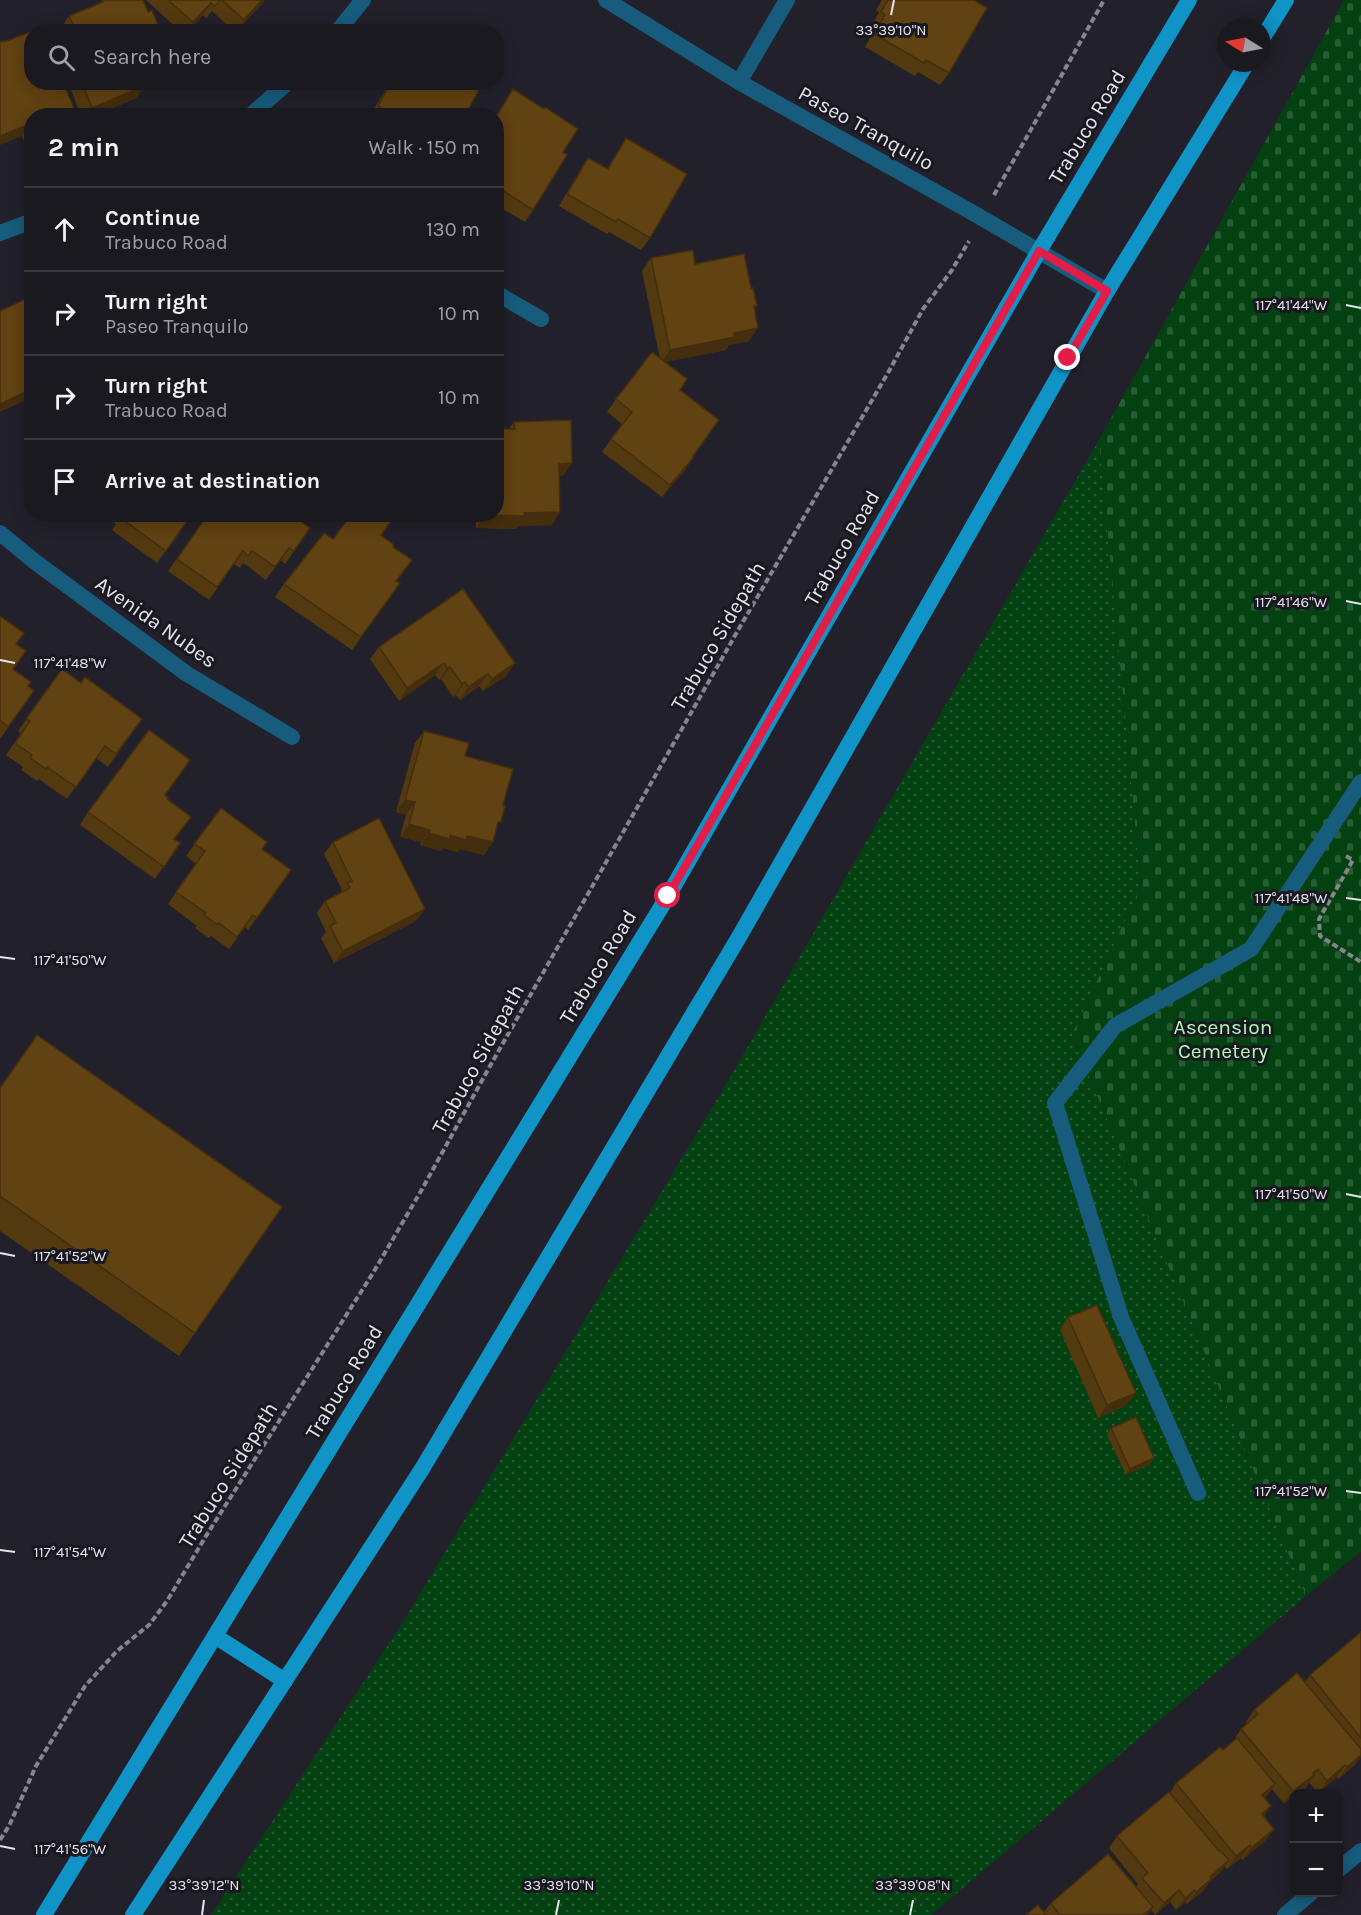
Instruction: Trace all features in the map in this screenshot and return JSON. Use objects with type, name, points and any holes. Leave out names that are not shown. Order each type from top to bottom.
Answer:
[{"type":"main road","name":"Trabuco Road","points":[[44,1915],[668,896],[1039,251],[1189,0]]},
{"type":"main road","points":[[1271,24],[1286,0]]},
{"type":"main road","points":[[133,1915],[422,1469],[739,937],[1107,291],[1241,72]]},
{"type":"main road","points":[[215,1636],[285,1681]]},
{"type":"street","points":[[344,24],[363,0]]},
{"type":"street","name":"Paseo Tranquilo","points":[[606,0],[739,82],[1107,291]]},
{"type":"street","points":[[739,82],[787,0]]},
{"type":"street","points":[[260,108],[279,90]]},
{"type":"street","points":[[0,234],[24,224]]},
{"type":"street","points":[[504,298],[541,319]]},
{"type":"street","name":"Avenida Nubes","points":[[0,533],[34,561],[187,674],[292,737]]},
{"type":"street","points":[[1198,1493],[1121,1317],[1055,1103],[1115,1026],[1251,949],[1361,782]]},
{"type":"street","points":[[1343,1866],[1361,1851]]},
{"type":"street","points":[[1285,1915],[1307,1897]]},
{"type":"path","points":[[1004,177],[1104,0]]},
{"type":"path","name":"Trabuco Sidepath","points":[[0,1840],[9,1826],[36,1766],[85,1686],[117,1651],[149,1625],[167,1601],[373,1273],[923,309],[952,270]]},
{"type":"path","points":[[1322,841],[1353,860],[1319,919],[1320,936],[1361,962]]},
{"type":"green space","name":"Ascension Cemetery","points":[[1344,0],[1361,0],[1361,1551],[1306,1596],[1072,1035],[1141,886],[1099,440]]},
{"type":"green space","points":[[1099,440],[1141,886],[1072,1035],[1306,1596],[931,1915],[211,1915],[405,1619],[718,1098]]},
{"type":"building","points":[[102,0],[143,0],[148,12],[152,10],[158,24],[72,24],[69,16],[103,2]]},
{"type":"building","points":[[168,0],[220,0],[215,6],[211,3],[193,22]]},
{"type":"building","points":[[222,0],[262,0],[244,20]]},
{"type":"building","points":[[888,0],[974,0],[987,8],[949,73],[926,60],[924,63],[874,34],[885,15],[881,12]]},
{"type":"building","points":[[24,34],[24,90],[66,90],[74,108],[24,108],[24,126],[0,136],[0,42]]},
{"type":"building","points":[[513,89],[578,129],[563,152],[567,155],[533,210],[504,191],[504,108],[501,108]]},
{"type":"building","points":[[85,90],[135,90],[92,108]]},
{"type":"building","points":[[387,90],[479,90],[469,108],[381,108],[378,106]]},
{"type":"building","points":[[626,138],[687,174],[650,238],[567,194],[588,158],[608,169]]},
{"type":"building","points":[[693,250],[695,264],[744,254],[757,305],[754,306],[758,328],[734,333],[735,337],[670,350],[651,258]]},
{"type":"building","points":[[24,300],[24,393],[0,404],[0,311]]},
{"type":"building","points":[[652,352],[687,379],[680,390],[719,420],[694,457],[670,485],[611,439],[632,412],[616,399]]},
{"type":"building","points":[[571,420],[572,463],[559,464],[560,512],[524,513],[525,516],[504,515],[504,429],[515,429],[514,422]]},
{"type":"building","points":[[126,522],[186,522],[166,551]]},
{"type":"building","points":[[202,522],[301,522],[310,528],[294,551],[289,548],[275,567],[252,551],[248,556],[243,551],[217,587],[177,559]]},
{"type":"building","points":[[346,522],[390,522],[381,535],[394,545],[393,547],[412,560],[396,581],[400,583],[361,637],[284,584],[324,533],[333,539]]},
{"type":"building","points":[[463,589],[515,663],[492,679],[488,674],[468,687],[465,682],[462,684],[450,667],[447,668],[444,663],[407,688],[379,647]]},
{"type":"building","points":[[0,616],[24,633],[16,644],[26,651],[13,669],[31,682],[28,686],[34,691],[8,727],[0,720]]},
{"type":"building","points":[[62,669],[81,683],[85,677],[142,719],[116,754],[105,746],[76,787],[30,758],[32,755],[15,743],[30,721],[26,719]]},
{"type":"building","points":[[149,730],[190,760],[165,795],[191,817],[174,839],[180,843],[164,867],[88,812]]},
{"type":"building","points":[[424,731],[469,743],[465,756],[513,769],[503,805],[505,806],[501,822],[498,822],[493,842],[467,836],[466,840],[450,835],[450,839],[409,824],[415,802],[405,800]]},
{"type":"building","points":[[221,808],[267,842],[262,849],[291,870],[257,918],[253,915],[237,937],[204,915],[206,913],[176,892],[205,851],[194,844]]},
{"type":"building","points":[[379,818],[425,909],[343,951],[330,926],[336,923],[325,901],[350,888],[347,883],[352,881],[333,842]]},
{"type":"building","points":[[37,1035],[282,1207],[195,1333],[0,1196],[0,1088]]},
{"type":"building","points":[[1097,1305],[1136,1393],[1107,1405],[1068,1317]]},
{"type":"building","points":[[1136,1417],[1154,1458],[1130,1469],[1111,1428]]},
{"type":"building","points":[[1361,1632],[1361,1738],[1310,1675]]},
{"type":"building","points":[[1297,1673],[1361,1749],[1361,1755],[1327,1781],[1318,1769],[1313,1773],[1314,1775],[1296,1789],[1291,1789],[1241,1729],[1258,1714],[1254,1710]]},
{"type":"building","points":[[1237,1738],[1275,1784],[1262,1795],[1271,1806],[1262,1814],[1274,1829],[1251,1848],[1250,1845],[1236,1856],[1176,1783],[1220,1747],[1223,1750]]},
{"type":"building","points":[[1169,1792],[1229,1860],[1196,1892],[1195,1890],[1185,1898],[1179,1890],[1164,1903],[1142,1878],[1148,1873],[1117,1836]]},
{"type":"building","points":[[1108,1854],[1153,1907],[1143,1915],[1060,1915],[1051,1903]]},
{"type":"building","points":[[1038,1905],[1046,1915],[1026,1915]]},
{"type":"route","points":[[668,896],[1039,251],[1107,291],[1068,358]]}]
